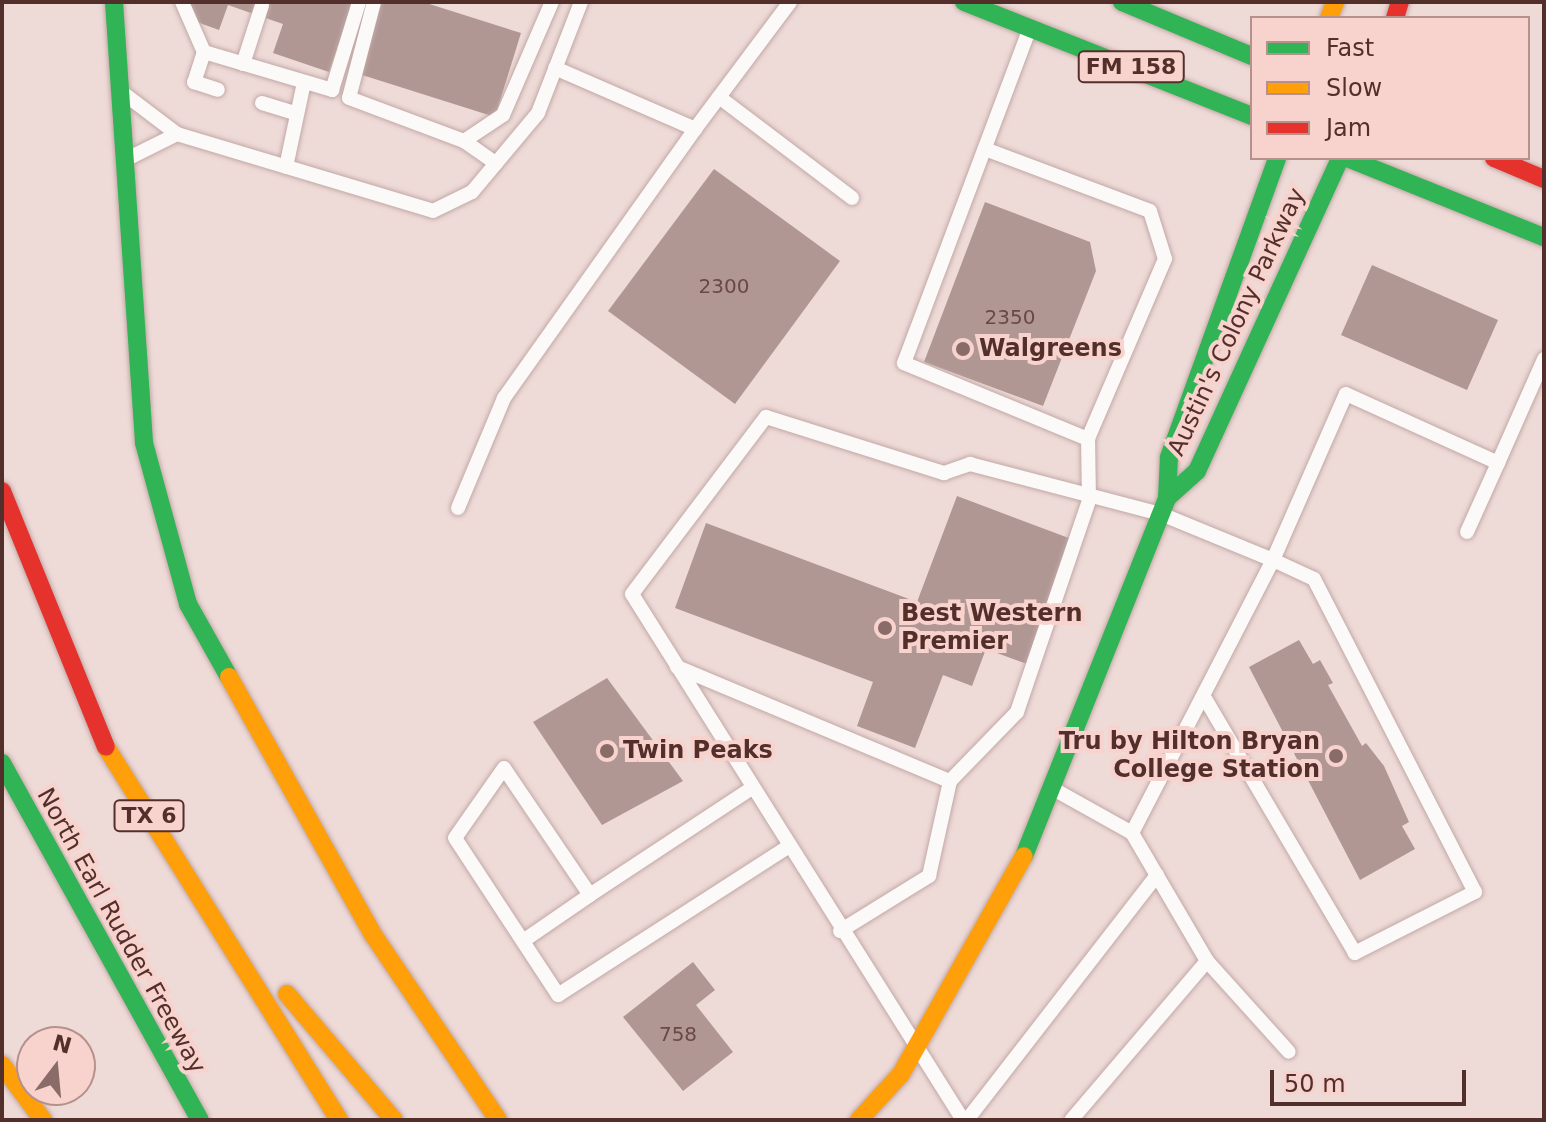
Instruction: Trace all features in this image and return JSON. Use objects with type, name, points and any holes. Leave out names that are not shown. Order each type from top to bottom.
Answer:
[{"type":"main road","points":[[114,2],[121,162],[144,443],[188,604],[374,936],[498,1120]]},
{"type":"main road","name":"FM 158","points":[[964,2],[1250,115]]},
{"type":"main road","name":"FM 158","points":[[1122,2],[1250,55]]},
{"type":"main road","name":"Austin's Colony Parkway","points":[[859,1120],[915,1051],[977,949],[1053,789],[1164,506],[1169,457],[1276,160]]},
{"type":"main road","name":"Austin's Colony Parkway","points":[[1164,506],[1197,471],[1339,160]]},
{"type":"main road","points":[[1352,160],[1544,237]]},
{"type":"main road","points":[[1499,160],[1544,179]]},
{"type":"main road","name":"TX 6","points":[[2,491],[103,742],[339,1120]]},
{"type":"main road","name":"North Earl Rudder Freeway","points":[[2,763],[200,1120]]},
{"type":"main road","points":[[188,879],[394,1120]]},
{"type":"main road","points":[[2,1065],[43,1120]]},
{"type":"lane","points":[[182,2],[204,52],[194,82],[218,90]]},
{"type":"lane","points":[[204,52],[332,90],[359,2]]},
{"type":"lane","points":[[374,2],[349,98],[464,141],[496,163]]},
{"type":"lane","points":[[464,141],[503,115],[552,2]]},
{"type":"lane","points":[[458,508],[504,398],[695,129],[790,2]]},
{"type":"lane","points":[[118,89],[177,134],[433,211],[472,192],[538,113],[579,3]]},
{"type":"lane","points":[[243,64],[262,5]]},
{"type":"lane","points":[[1031,28],[904,363],[1088,439]]},
{"type":"lane","points":[[555,68],[695,129]]},
{"type":"lane","points":[[286,167],[294,113],[304,82]]},
{"type":"lane","points":[[719,97],[852,198]]},
{"type":"lane","points":[[262,103],[294,113]]},
{"type":"lane","points":[[121,162],[177,134]]},
{"type":"lane","points":[[840,931],[929,876],[950,781],[1017,712],[1089,500],[1088,439],[1165,259],[1150,211],[985,149]]},
{"type":"lane","points":[[1467,532],[1544,359]]},
{"type":"lane","points":[[1132,833],[1206,700],[1273,560],[1346,394],[1498,463]]},
{"type":"lane","points":[[1157,875],[965,1120],[915,1051],[632,594],[766,417],[944,473],[970,464],[1089,500],[1164,506],[1314,579],[1475,892],[1355,953],[1206,700]]},
{"type":"lane","points":[[677,667],[950,781]]},
{"type":"lane","points":[[590,895],[504,768],[455,838],[558,995],[788,847]]},
{"type":"lane","points":[[523,941],[752,788]]},
{"type":"lane","points":[[1053,789],[1132,833],[1207,961],[1289,1052]]},
{"type":"lane","points":[[1071,1120],[1207,961]]},
{"type":"building","points":[[191,2],[353,2],[329,72],[273,53],[283,24],[228,5],[219,30],[186,18]]},
{"type":"building","points":[[382,2],[423,2],[521,33],[495,117],[359,74]]},
{"type":"building","points":[[714,169],[840,261],[735,404],[608,311]]},
{"type":"building","name":"Walgreens","points":[[985,202],[1090,242],[1096,271],[1043,406],[924,362]]},
{"type":"building","points":[[1372,265],[1498,320],[1467,390],[1341,335]]},
{"type":"building","name":"Best Western Premier","points":[[957,496],[1074,540],[1027,664],[986,649],[972,686],[943,675],[915,748],[857,726],[873,682],[675,608],[706,523],[917,602]]},
{"type":"building","name":"Tru by Hilton Bryan College Station","points":[[1299,640],[1313,664],[1320,660],[1333,683],[1328,685],[1362,746],[1366,743],[1384,766],[1409,822],[1402,826],[1415,849],[1360,880],[1249,667]]},
{"type":"building","name":"Twin Peaks","points":[[607,678],[683,781],[602,825],[533,722]]},
{"type":"building","points":[[693,962],[715,990],[696,1005],[733,1052],[683,1091],[623,1017]]},
{"type":"traffic: fast","points":[[114,2],[144,443],[188,604],[229,677]]},
{"type":"traffic: fast","points":[[964,2],[1250,115]]},
{"type":"traffic: fast","points":[[1122,2],[1250,55]]},
{"type":"traffic: fast","points":[[1024,856],[1167,498],[1169,457],[1276,160]]},
{"type":"traffic: fast","points":[[1167,498],[1197,471],[1339,160]]},
{"type":"traffic: fast","points":[[1352,160],[1544,237]]},
{"type":"traffic: fast","points":[[2,763],[200,1120]]},
{"type":"traffic: slow","points":[[1330,16],[1335,2]]},
{"type":"traffic: slow","points":[[229,677],[374,936],[498,1120]]},
{"type":"traffic: slow","points":[[106,747],[339,1120]]},
{"type":"traffic: slow","points":[[859,1120],[901,1074],[1024,856]]},
{"type":"traffic: slow","points":[[287,994],[394,1120]]},
{"type":"traffic: slow","points":[[2,1065],[43,1120]]},
{"type":"traffic: jam","points":[[1396,16],[1400,2]]},
{"type":"traffic: jam","points":[[1499,160],[1544,179]]},
{"type":"traffic: jam","points":[[2,491],[106,747]]},
{"type":"place","name":"Walgreens","points":[[963,349]]},
{"type":"place","name":"Best Western Premier","points":[[885,628]]},
{"type":"place","name":"Twin Peaks","points":[[607,751]]},
{"type":"place","name":"Tru by Hilton Bryan College Station","points":[[1336,756]]}]
